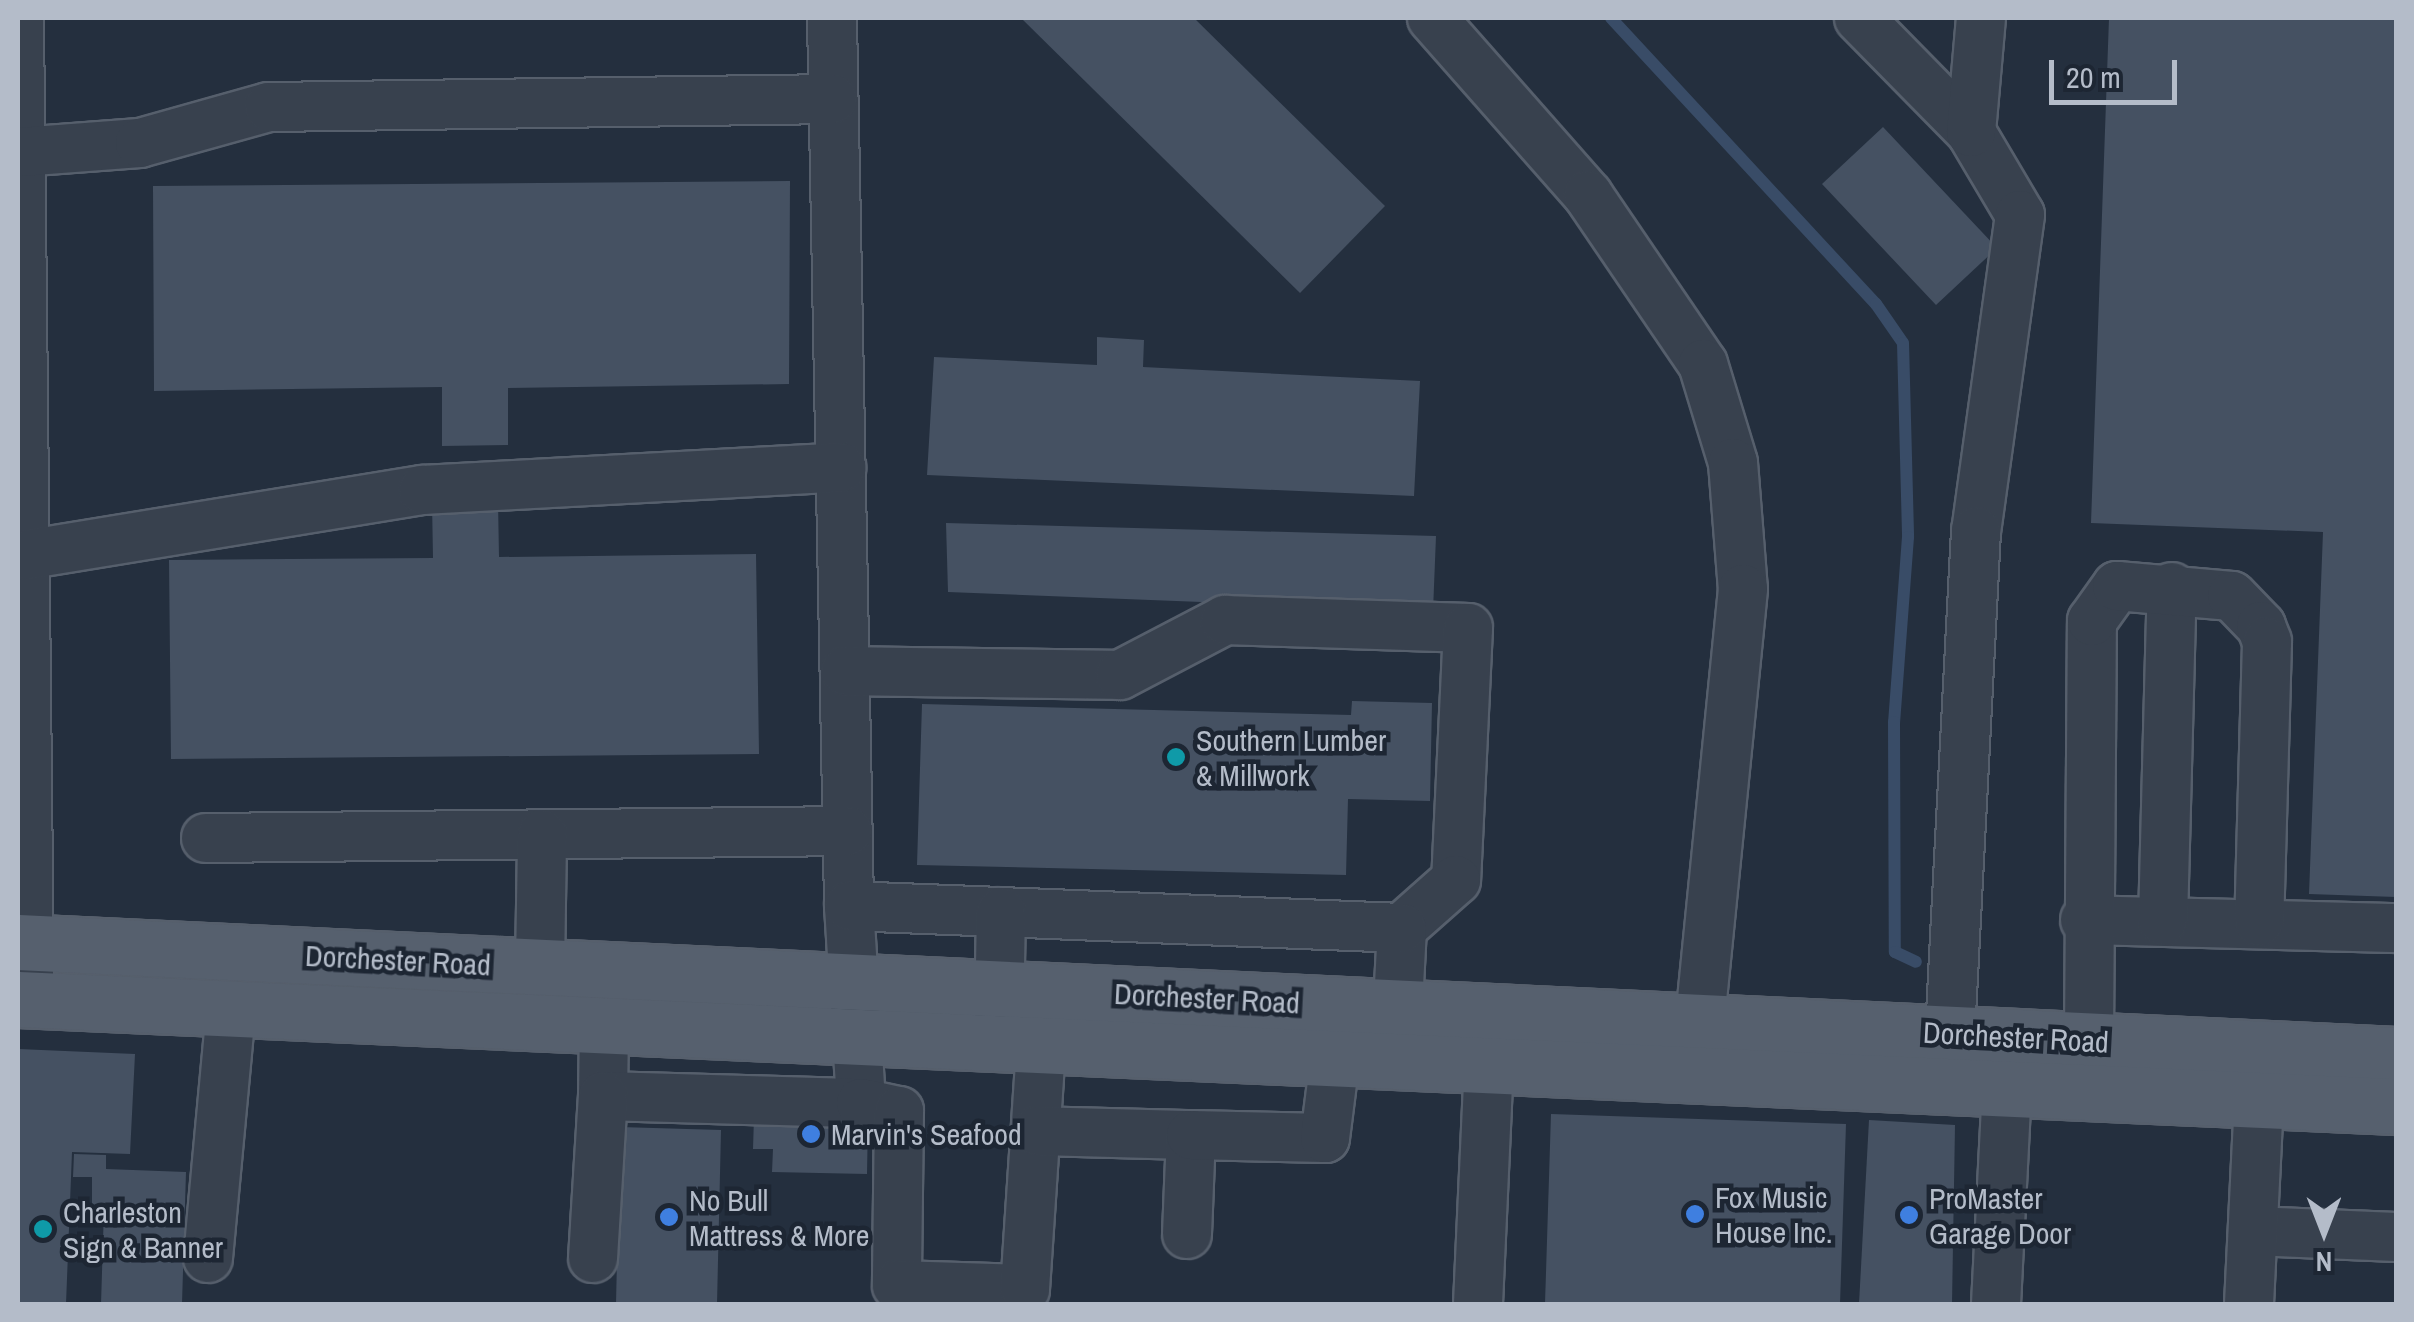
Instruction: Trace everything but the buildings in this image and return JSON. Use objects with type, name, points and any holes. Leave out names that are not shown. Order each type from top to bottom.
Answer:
[{"type":"main road","name":"Dorchester Road","points":[[24,942],[1700,1022],[1948,1060],[2008,1063],[2260,1100],[2396,1106]]},
{"type":"main road","name":"Dorchester Road","points":[[23,999],[1694,1075],[1948,1060]]},
{"type":"main road","name":"Dorchester Road","points":[[2008,1063],[2089,1040],[2396,1055]]},
{"type":"street","points":[[19,18],[25,555],[23,999]]},
{"type":"street","points":[[832,18],[852,982],[862,1038],[862,1102]]},
{"type":"street","points":[[1432,18],[1588,195],[1703,364],[1733,463],[1744,589],[1694,1075]]},
{"type":"street","points":[[1858,18],[1971,132],[2020,215],[1976,531],[1948,1060]]},
{"type":"street","points":[[1971,132],[1981,18]]},
{"type":"street","points":[[20,152],[140,143],[268,107],[833,99]]},
{"type":"street","points":[[25,555],[423,490],[841,467]]},
{"type":"street","points":[[2089,1040],[2085,920],[2092,621],[2116,586],[2172,587],[2232,596],[2255,615],[2267,642],[2260,922]]},
{"type":"street","points":[[2163,921],[2172,587]]},
{"type":"street","points":[[845,671],[1120,675],[1225,620],[1468,628],[1456,880],[1402,928],[850,906]]},
{"type":"street","points":[[206,838],[848,831]]},
{"type":"street","points":[[540,966],[542,834]]},
{"type":"street","points":[[602,1096],[862,1102],[899,1111],[897,1285],[1025,1289],[1036,1131],[1019,1045],[1001,988],[1002,912]]},
{"type":"street","points":[[2085,920],[2396,928]]},
{"type":"street","points":[[1394,1061],[1402,928]]},
{"type":"street","points":[[208,1258],[231,1010]]},
{"type":"street","points":[[593,1258],[604,1026]]},
{"type":"street","points":[[1036,1131],[1325,1138],[1336,1059]]},
{"type":"street","points":[[1996,1304],[2008,1063]]},
{"type":"street","points":[[1478,1304],[1489,1066]]},
{"type":"street","points":[[2249,1304],[2260,1100]]},
{"type":"street","points":[[1186,1234],[1191,1134]]},
{"type":"street","points":[[2253,1231],[2396,1237]]},
{"type":"waterway","points":[[1611,18],[1876,304],[1903,343],[1908,537],[1894,722],[1895,952],[1916,962]]},
{"type":"place","name":"Southern Lumber & Millwork","points":[[1176,757]]},
{"type":"place","name":"Marvin's Seafood","points":[[811,1134]]},
{"type":"place","name":"Fox Music House Inc.","points":[[1695,1214]]},
{"type":"place","name":"ProMaster Garage Door","points":[[1909,1215]]},
{"type":"place","name":"No Bull Mattress & More","points":[[669,1217]]},
{"type":"place","name":"Charleston Sign & Banner","points":[[43,1229]]}]
